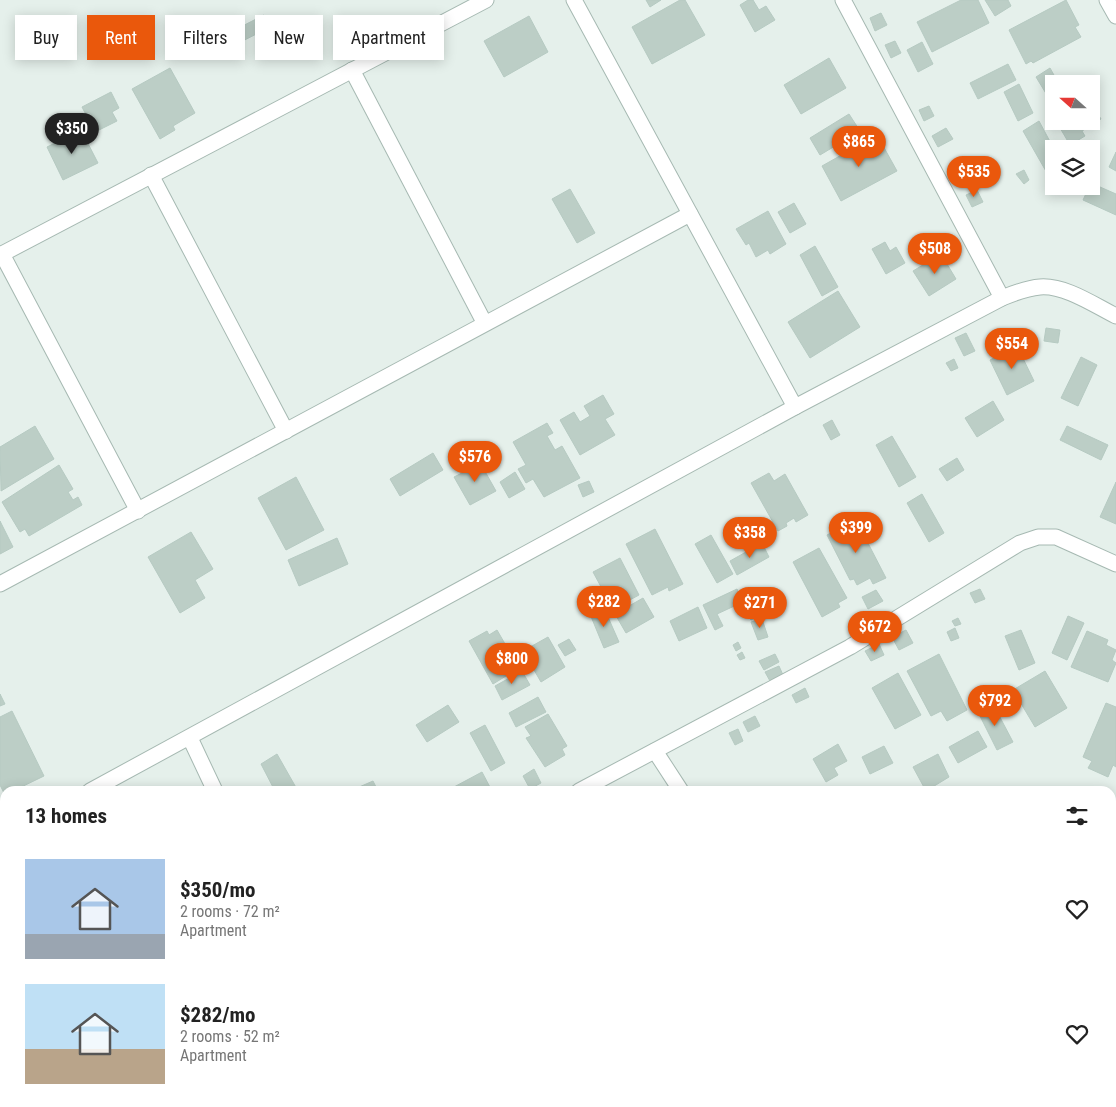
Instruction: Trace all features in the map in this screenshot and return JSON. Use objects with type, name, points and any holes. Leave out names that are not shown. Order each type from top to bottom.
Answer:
[{"type":"street","points":[[138,511],[1,254],[486,0]]},
{"type":"street","points":[[574,0],[796,407]]},
{"type":"street","points":[[842,0],[1002,298]]},
{"type":"street","points":[[1107,0],[1116,16]]},
{"type":"street","points":[[352,70],[484,322]]},
{"type":"street","points":[[151,175],[286,431]]},
{"type":"street","points":[[0,584],[286,431],[484,322],[690,214]]},
{"type":"street","points":[[99,786],[796,407],[1002,298],[1025,289],[1041,287],[1062,290],[1116,316]]},
{"type":"street","points":[[588,786],[850,647],[1020,543],[1038,537],[1056,537],[1116,564]]},
{"type":"street","points":[[190,738],[213,786]]},
{"type":"street","points":[[655,751],[678,786]]},
{"type":"building","points":[[646,0],[661,0],[650,7]]},
{"type":"building","points":[[680,0],[685,0],[705,35],[652,64],[632,27]]},
{"type":"building","points":[[748,0],[753,0],[759,10],[766,6],[775,20],[755,32],[740,5]]},
{"type":"building","points":[[961,0],[978,0],[989,23],[932,52],[917,22]]},
{"type":"building","points":[[985,0],[1008,0],[1011,6],[995,16]]},
{"type":"building","points":[[1066,0],[1079,25],[1075,27],[1081,37],[1033,63],[1031,61],[1026,64],[1009,30]]},
{"type":"building","points":[[881,13],[887,25],[875,31],[870,18]]},
{"type":"building","points":[[529,16],[548,52],[504,77],[484,41]]},
{"type":"building","points":[[255,20],[255,35],[245,40],[245,25]]},
{"type":"building","points":[[895,41],[901,53],[891,58],[885,45]]},
{"type":"building","points":[[922,42],[933,64],[918,72],[907,50]]},
{"type":"building","points":[[829,58],[846,88],[801,114],[784,85]]},
{"type":"building","points":[[1008,64],[1016,80],[978,99],[970,83]]},
{"type":"building","points":[[170,68],[195,113],[173,126],[175,130],[160,139],[132,89]]},
{"type":"building","points":[[1050,68],[1054,75],[1045,75],[1045,92],[1036,77]]},
{"type":"building","points":[[1019,84],[1033,113],[1018,121],[1004,92]]},
{"type":"building","points":[[111,92],[119,108],[112,112],[117,121],[95,132],[82,107]]},
{"type":"building","points":[[929,106],[934,116],[924,121],[919,110]]},
{"type":"building","points":[[849,114],[860,131],[820,155],[810,138]]},
{"type":"building","points":[[1039,121],[1049,140],[1045,140],[1045,170],[1023,131]]},
{"type":"building","points":[[946,128],[953,139],[938,147],[932,136]]},
{"type":"building","points":[[81,130],[98,163],[63,180],[47,147]]},
{"type":"building","points":[[1061,130],[1084,130],[1082,131],[1085,136],[1078,140],[1067,140]]},
{"type":"building","points":[[877,135],[897,171],[841,201],[822,166]]},
{"type":"building","points":[[1116,152],[1116,171],[1109,167]]},
{"type":"building","points":[[1024,170],[1029,180],[1024,184],[1016,174]]},
{"type":"building","points":[[1100,187],[1116,194],[1116,215],[1083,200],[1085,195],[1100,195]]},
{"type":"building","points":[[570,189],[595,233],[577,243],[552,199]]},
{"type":"building","points":[[977,190],[983,202],[972,207],[966,195]]},
{"type":"building","points":[[794,203],[806,224],[790,233],[778,212]]},
{"type":"building","points":[[768,211],[786,244],[770,254],[768,250],[756,257],[749,243],[746,245],[736,229]]},
{"type":"building","points":[[885,242],[890,251],[896,247],[905,263],[886,274],[872,249]]},
{"type":"building","points":[[815,246],[838,287],[822,296],[800,255]]},
{"type":"building","points":[[941,254],[956,279],[929,296],[913,271]]},
{"type":"building","points":[[838,291],[860,327],[810,358],[788,322]]},
{"type":"building","points":[[1046,328],[1060,330],[1058,343],[1044,341]]},
{"type":"building","points":[[966,333],[975,351],[964,356],[955,338]]},
{"type":"building","points":[[1017,346],[1034,381],[1007,395],[990,360]]},
{"type":"building","points":[[1081,357],[1097,365],[1078,406],[1061,398]]},
{"type":"building","points":[[954,359],[958,368],[951,371],[946,363]]},
{"type":"building","points":[[603,395],[614,414],[605,419],[615,435],[580,455],[560,420],[574,412],[580,422],[590,416],[584,406]]},
{"type":"building","points":[[993,401],[1004,420],[977,437],[965,418]]},
{"type":"building","points":[[832,420],[840,435],[831,440],[823,425]]},
{"type":"building","points":[[547,423],[553,433],[547,436],[555,450],[562,446],[580,478],[544,497],[533,479],[526,483],[518,469],[526,465],[513,442]]},
{"type":"building","points":[[35,426],[54,459],[1,491],[0,447]]},
{"type":"building","points":[[1067,426],[1108,445],[1101,460],[1060,440]]},
{"type":"building","points":[[892,436],[916,477],[899,487],[876,445]]},
{"type":"building","points":[[433,453],[443,470],[400,496],[390,479]]},
{"type":"building","points":[[957,458],[964,470],[947,481],[939,469]]},
{"type":"building","points":[[478,459],[496,491],[470,505],[454,477],[470,469],[468,464]]},
{"type":"building","points":[[59,465],[73,489],[68,492],[73,500],[78,497],[82,505],[29,536],[25,529],[20,532],[2,502]]},
{"type":"building","points":[[515,472],[525,489],[509,498],[500,482]]},
{"type":"building","points":[[769,473],[774,481],[785,474],[808,515],[796,522],[794,518],[786,523],[787,526],[778,531],[751,483]]},
{"type":"building","points":[[296,477],[324,530],[286,550],[258,498]]},
{"type":"building","points":[[589,481],[594,492],[583,497],[578,485]]},
{"type":"building","points":[[1116,482],[1116,524],[1100,517]]},
{"type":"building","points":[[922,494],[944,533],[929,542],[907,503]]},
{"type":"building","points":[[856,520],[886,578],[873,584],[870,578],[857,585],[854,579],[850,580],[827,535]]},
{"type":"building","points":[[0,521],[13,547],[0,554]]},
{"type":"building","points":[[655,529],[683,584],[669,591],[668,587],[652,595],[626,544]]},
{"type":"building","points":[[191,532],[213,569],[195,580],[205,598],[180,613],[148,557]]},
{"type":"building","points":[[711,535],[733,574],[717,583],[695,544]]},
{"type":"building","points":[[337,538],[348,564],[299,586],[288,560]]},
{"type":"building","points":[[762,543],[769,557],[737,575],[730,561]]},
{"type":"building","points":[[819,548],[847,598],[838,603],[840,607],[822,617],[793,562]]},
{"type":"building","points":[[620,558],[639,595],[613,609],[593,572]]},
{"type":"building","points":[[737,589],[743,602],[717,614],[723,626],[715,630],[703,605]]},
{"type":"building","points":[[980,589],[985,599],[975,603],[970,593]]},
{"type":"building","points":[[876,590],[883,601],[868,609],[862,597]]},
{"type":"building","points":[[643,598],[654,617],[626,633],[615,614]]},
{"type":"building","points":[[698,607],[707,628],[679,641],[670,621]]},
{"type":"building","points":[[604,608],[619,642],[604,648],[590,614]]},
{"type":"building","points":[[753,611],[756,617],[751,620],[747,614]]},
{"type":"building","points":[[1068,616],[1084,623],[1067,660],[1052,653]]},
{"type":"building","points":[[958,618],[961,624],[955,626],[952,621]]},
{"type":"building","points":[[762,619],[768,637],[758,640],[751,622]]},
{"type":"building","points":[[955,628],[959,638],[951,641],[947,632]]},
{"type":"building","points":[[497,630],[519,668],[493,684],[469,641],[487,631],[489,635]]},
{"type":"building","points":[[906,630],[913,643],[899,650],[892,637]]},
{"type":"building","points":[[1021,630],[1035,663],[1019,670],[1005,636]]},
{"type":"building","points":[[1087,631],[1108,640],[1106,645],[1116,650],[1112,660],[1116,663],[1108,682],[1071,667]]},
{"type":"building","points":[[548,637],[565,667],[541,682],[523,651]]},
{"type":"building","points":[[569,639],[576,650],[565,656],[558,645]]},
{"type":"building","points":[[738,642],[741,648],[736,651],[733,645]]},
{"type":"building","points":[[879,644],[884,655],[871,661],[865,651]]},
{"type":"building","points":[[742,652],[745,658],[740,660],[737,655]]},
{"type":"building","points":[[775,654],[779,662],[764,670],[759,661]]},
{"type":"building","points":[[939,654],[967,710],[947,721],[941,711],[931,716],[907,671]]},
{"type":"building","points":[[779,666],[783,675],[770,681],[765,672]]},
{"type":"building","points":[[522,671],[530,685],[502,700],[495,686]]},
{"type":"building","points":[[1045,671],[1067,708],[1035,727],[1013,690]]},
{"type":"building","points":[[898,673],[921,715],[895,729],[872,688]]},
{"type":"building","points":[[805,688],[809,697],[796,703],[792,695]]},
{"type":"building","points":[[0,694],[5,704],[0,706]]},
{"type":"building","points":[[538,697],[546,712],[516,727],[509,713]]},
{"type":"building","points":[[1106,703],[1116,707],[1116,767],[1113,765],[1108,777],[1088,768],[1092,761],[1083,757]]},
{"type":"building","points":[[993,704],[1013,742],[997,750],[978,712]]},
{"type":"building","points":[[448,705],[459,722],[427,742],[416,725]]},
{"type":"building","points":[[12,711],[44,776],[23,786],[0,786],[0,717]]},
{"type":"building","points":[[548,714],[567,746],[562,749],[565,755],[545,767],[526,738],[531,736],[525,727]]},
{"type":"building","points":[[755,716],[760,726],[748,732],[743,722]]},
{"type":"building","points":[[485,725],[505,763],[491,771],[470,733]]},
{"type":"building","points":[[738,729],[743,741],[735,745],[729,733]]},
{"type":"building","points":[[978,731],[987,747],[958,763],[949,747]]},
{"type":"building","points":[[838,744],[847,761],[834,768],[838,775],[826,782],[813,759]]},
{"type":"building","points":[[884,746],[893,763],[870,774],[862,757]]},
{"type":"building","points":[[277,754],[295,786],[272,786],[261,764]]},
{"type":"building","points":[[938,754],[949,777],[934,786],[923,786],[913,767]]},
{"type":"building","points":[[534,769],[541,783],[536,786],[528,786],[523,776]]},
{"type":"building","points":[[482,772],[489,786],[456,786]]},
{"type":"building","points":[[373,781],[376,786],[362,786]]}]
